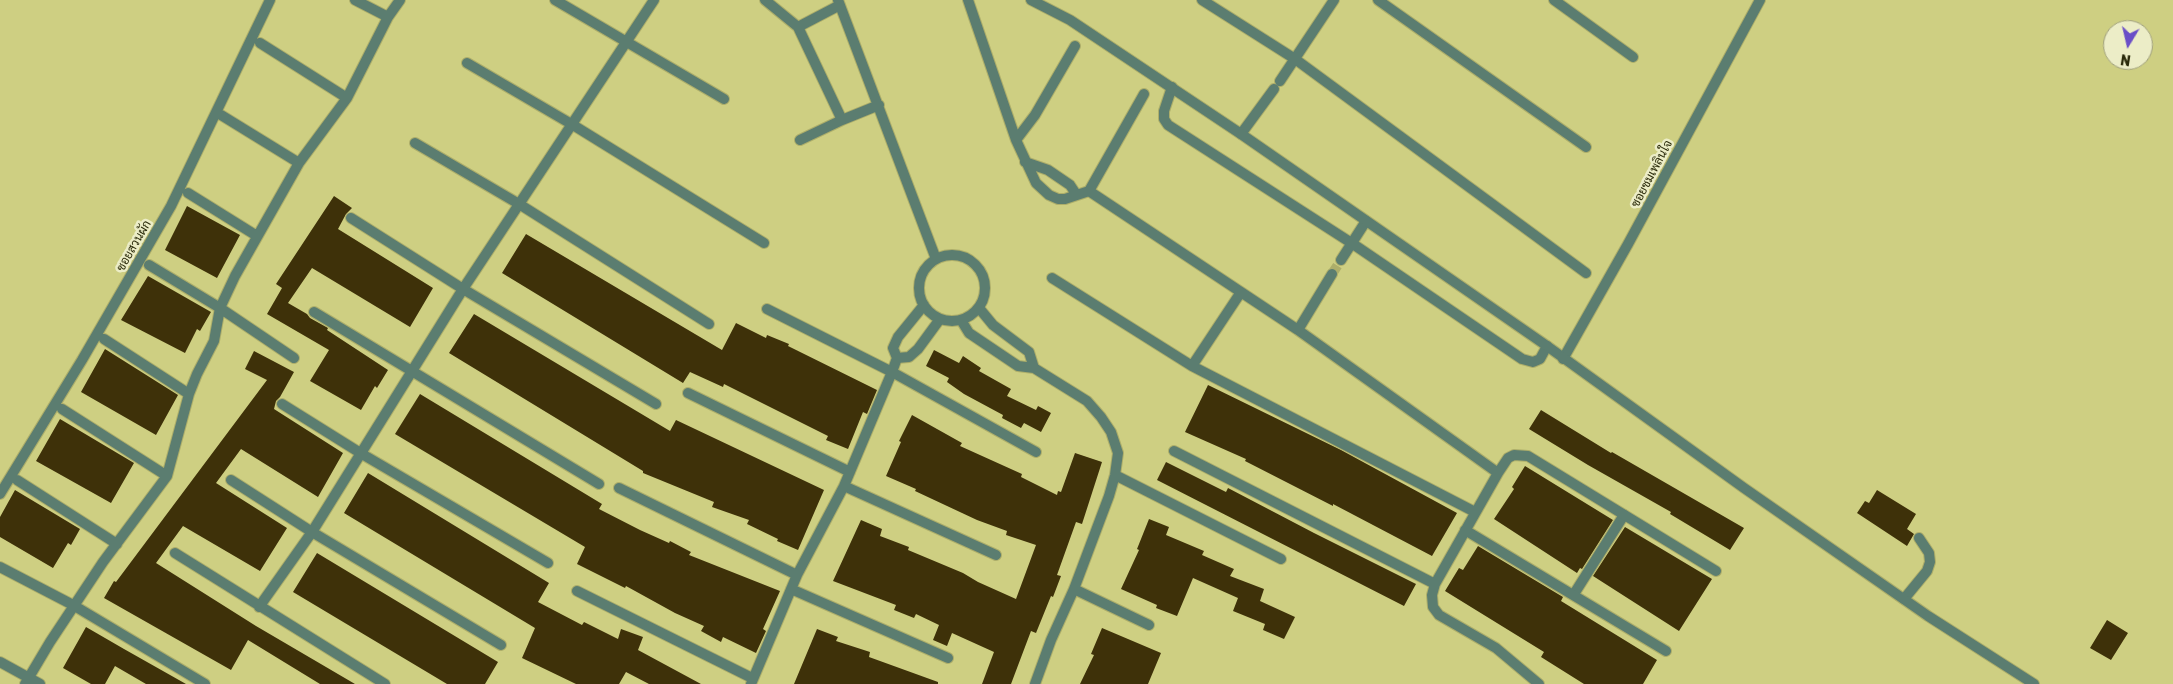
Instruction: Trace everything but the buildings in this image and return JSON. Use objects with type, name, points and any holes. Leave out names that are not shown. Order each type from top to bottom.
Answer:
[{"type":"street","name":"ซอยสวนผัก","points":[[0,494],[82,360],[171,206],[270,0]]},
{"type":"street","points":[[355,0],[388,17]]},
{"type":"street","points":[[27,681],[74,605],[167,476],[189,394],[214,341],[220,308],[257,236],[299,163],[346,98],[388,17],[400,0]]},
{"type":"street","points":[[555,0],[724,100]]},
{"type":"street","points":[[259,607],[312,532],[463,289],[654,0]]},
{"type":"street","points":[[765,0],[798,27],[842,120]]},
{"type":"street","points":[[968,0],[1025,162],[1036,182],[1049,195],[1058,199],[1066,199],[1088,191],[1144,94]]},
{"type":"street","points":[[1031,0],[1070,20],[1241,134],[1547,346],[1904,599],[2034,684]]},
{"type":"street","points":[[1202,0],[1295,59],[1586,273]]},
{"type":"street","points":[[1241,134],[1277,85],[1334,0]]},
{"type":"street","points":[[1378,0],[1586,147]]},
{"type":"street","points":[[1554,0],[1633,56]]},
{"type":"street","name":"ซอยชมเพลินใจ","points":[[1563,359],[1628,244],[1760,0]]},
{"type":"street","points":[[798,27],[839,2],[936,259]]},
{"type":"street","points":[[260,43],[346,98]]},
{"type":"street","points":[[1016,140],[1035,115],[1075,46]]},
{"type":"street","points":[[467,63],[764,243]]},
{"type":"street","points":[[1172,87],[1164,111],[1164,119],[1168,125],[1352,244],[1522,359],[1532,362],[1540,359],[1547,346]]},
{"type":"street","points":[[800,140],[879,105]]},
{"type":"street","points":[[221,115],[299,163]]},
{"type":"street","points":[[416,143],[519,204],[709,324]]},
{"type":"street","points":[[1025,162],[1048,170],[1070,185],[1076,194]]},
{"type":"street","points":[[1088,191],[1298,330],[1498,473]]},
{"type":"street","points":[[188,193],[257,236]]},
{"type":"street","points":[[351,218],[463,289],[656,404]]},
{"type":"street","points":[[1341,260],[1366,222]]},
{"type":"street","points":[[946,255],[958,255],[969,258],[978,266],[984,276],[985,298],[971,316],[961,320],[950,321],[940,319],[931,314],[924,305],[920,295],[922,274],[927,266],[936,259],[946,255]]},
{"type":"street","points":[[149,265],[220,308],[294,358]]},
{"type":"street","points":[[1298,330],[1332,274]]},
{"type":"street","points":[[1052,278],[1192,366],[1475,512]]},
{"type":"street","points":[[1192,366],[1241,292]]},
{"type":"street","points":[[577,591],[752,681],[797,575],[850,472],[897,358],[893,348],[898,337],[924,305]]},
{"type":"street","points":[[979,308],[993,325],[1029,352],[1034,368]]},
{"type":"street","points":[[767,309],[892,372],[1036,452]]},
{"type":"street","points":[[314,312],[599,484]]},
{"type":"street","points":[[897,358],[909,357],[918,349],[940,319]]},
{"type":"street","points":[[961,320],[969,333],[1018,366],[1034,368],[1087,401],[1111,432],[1118,453],[1116,475],[1074,588],[1051,640],[1035,684]]},
{"type":"street","points":[[104,339],[189,394]]},
{"type":"street","points":[[688,393],[850,472]]},
{"type":"street","points":[[282,404],[362,454],[548,563]]},
{"type":"street","points":[[62,409],[167,476]]},
{"type":"street","points":[[1174,451],[1435,584]]},
{"type":"street","points":[[1539,684],[1496,648],[1439,615],[1433,607],[1432,595],[1435,584],[1508,458],[1514,455],[1528,456],[1716,571]]},
{"type":"street","points":[[1116,475],[1281,559]]},
{"type":"street","points":[[17,480],[117,544]]},
{"type":"street","points":[[231,480],[312,532],[501,645]]},
{"type":"street","points":[[844,486],[996,554]]},
{"type":"street","points":[[619,488],[797,575]]},
{"type":"street","points":[[1574,594],[1624,515]]},
{"type":"street","points":[[1465,530],[1666,651]]},
{"type":"street","points":[[1904,599],[1927,571],[1930,562],[1929,553],[1919,538]]},
{"type":"street","points":[[175,553],[385,684]]},
{"type":"street","points":[[0,567],[74,605],[205,684]]},
{"type":"street","points":[[1074,588],[1148,625]]},
{"type":"street","points":[[791,589],[948,658]]},
{"type":"street","points":[[0,662],[27,681],[40,684]]},
{"type":"tunnel","points":[[1332,274],[1341,260]]}]
